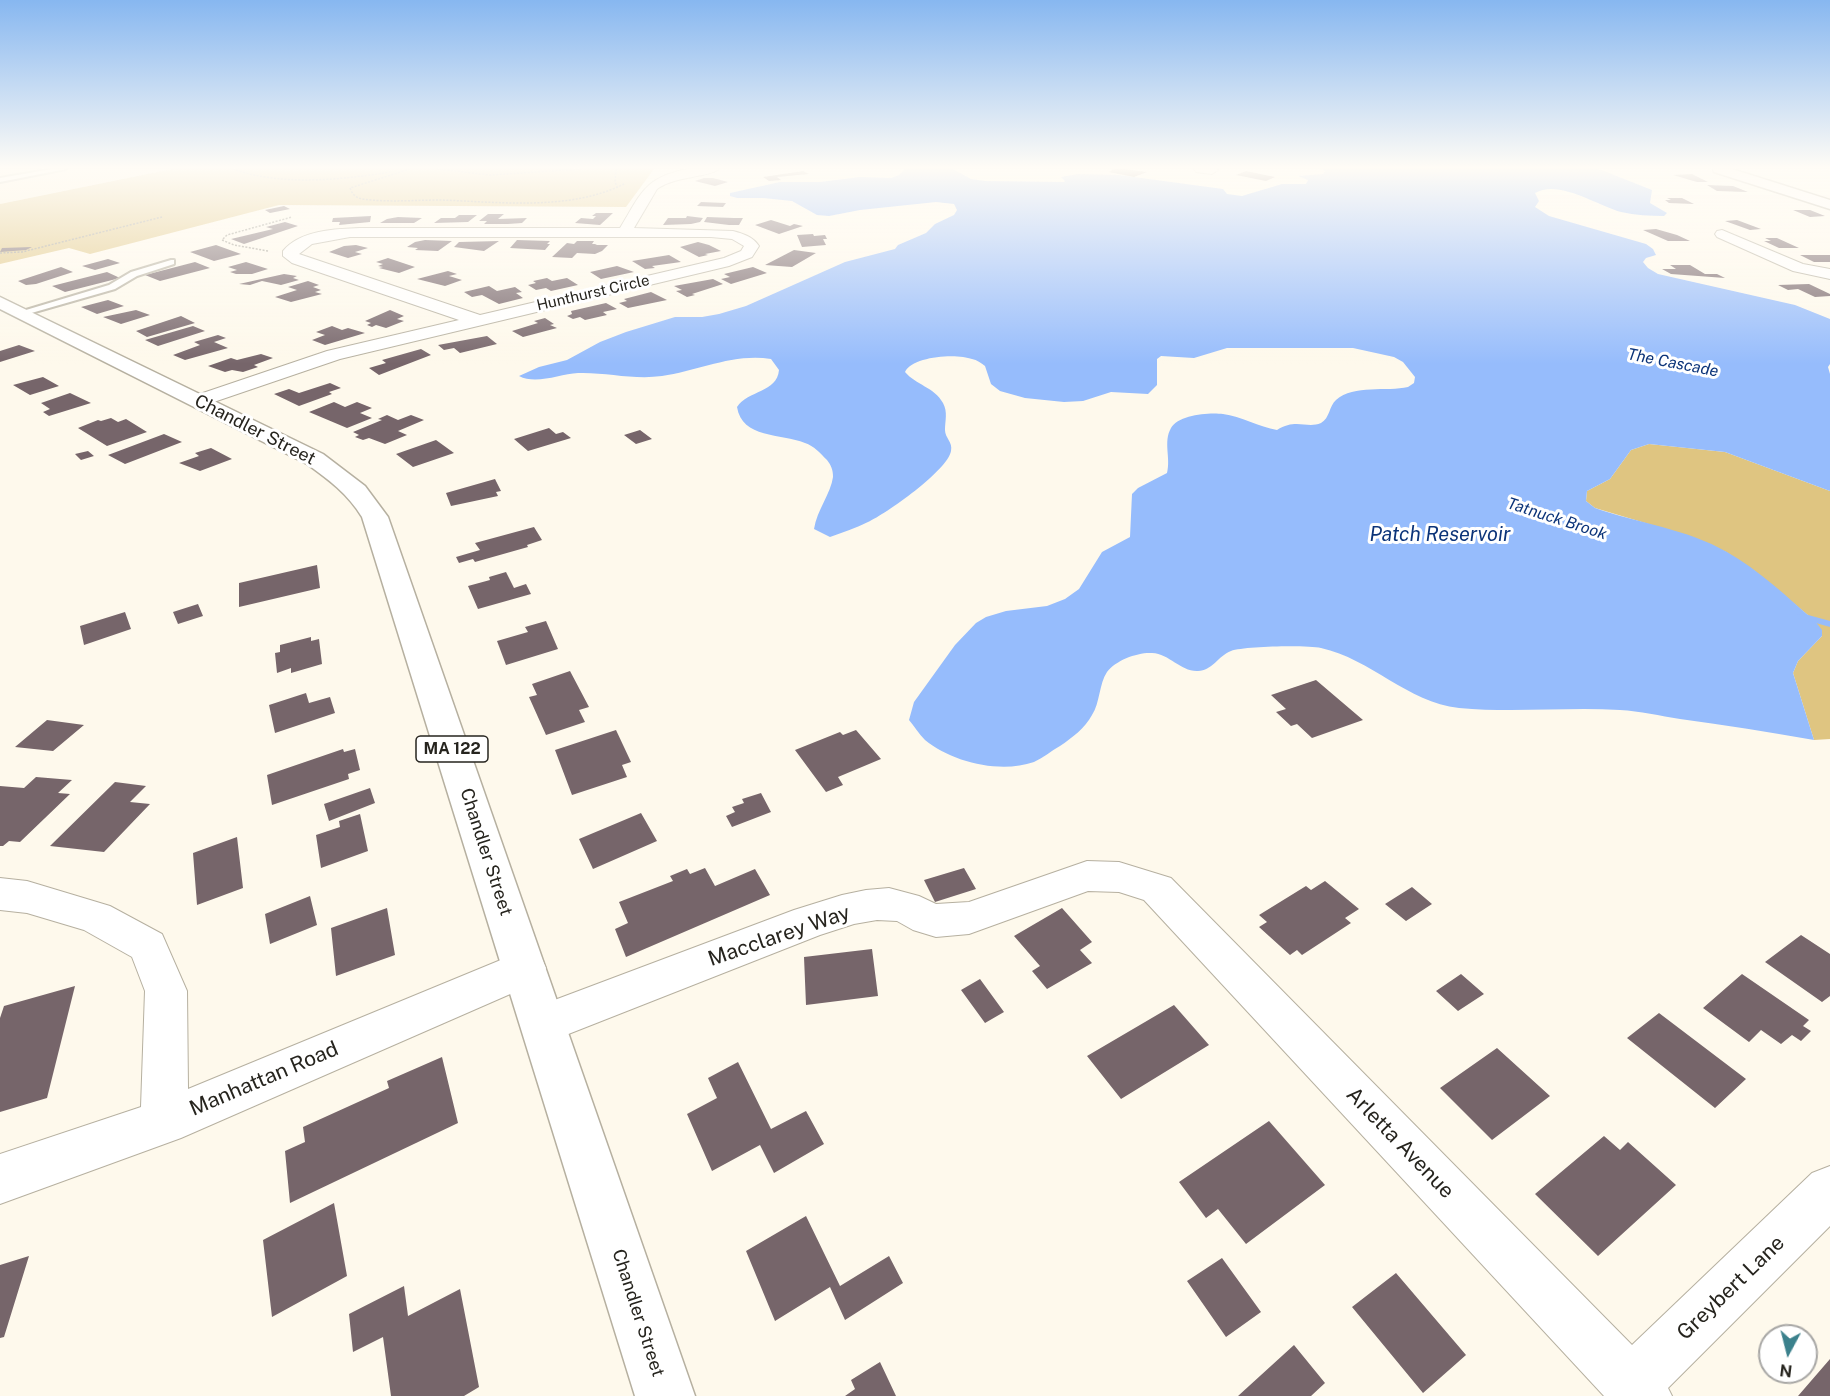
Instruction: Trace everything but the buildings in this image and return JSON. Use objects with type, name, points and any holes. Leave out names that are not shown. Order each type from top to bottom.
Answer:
[{"type":"main road","name":"Chandler Street","points":[[11,307],[330,469],[356,490],[375,517],[665,1396]]},
{"type":"street","name":"Hunthurst Circle","points":[[343,234],[320,237],[301,244],[291,251],[291,256],[297,260],[477,320]]},
{"type":"street","name":"Hunthurst Circle","points":[[198,401],[334,355],[729,261],[752,249],[751,243],[727,234]]},
{"type":"street","points":[[1722,234],[1799,268],[1830,274]]},
{"type":"street","name":"Macclarey Way","points":[[543,1024],[808,922],[849,909],[874,905],[900,906],[932,920],[950,921],[969,918],[1087,876],[1119,877],[1157,889]]},
{"type":"street","name":"Arletta Avenue","points":[[1157,889],[1637,1390]]},
{"type":"street","points":[[0,894],[27,897],[96,917],[148,946],[166,992],[167,1047],[164,1122]]},
{"type":"street","name":"Manhattan Road","points":[[0,1179],[164,1122],[525,968]]},
{"type":"street","name":"Greybert Lane","points":[[1637,1390],[1830,1191]]},
{"type":"lane","points":[[11,307],[112,287],[134,274],[171,262]]},
{"type":"path","points":[[0,253],[22,252],[93,234]]},
{"type":"path","points":[[230,234],[222,240],[234,245],[268,252]]},
{"type":"shaded area","points":[[0,234],[167,234],[90,254],[69,248],[0,264]]},
{"type":"shaded area","points":[[1649,444],[1725,452],[1830,491],[1830,739],[1814,740],[1793,673],[1798,661],[1822,636],[1815,621],[1756,572],[1726,552],[1692,537],[1595,508],[1586,501],[1587,491],[1610,479],[1631,450]]},
{"type":"water","name":"Patch Reservoir","points":[[923,234],[1612,234],[1646,244],[1653,249],[1656,255],[1646,258],[1643,262],[1658,274],[1795,305],[1830,319],[1830,364],[1828,367],[1830,374],[1830,491],[1725,452],[1649,444],[1631,450],[1610,479],[1587,491],[1586,501],[1595,508],[1712,544],[1762,575],[1815,621],[1822,630],[1822,636],[1798,661],[1793,673],[1814,740],[1628,711],[1459,708],[1423,698],[1339,653],[1314,647],[1290,646],[1238,649],[1222,656],[1207,669],[1198,671],[1186,669],[1158,654],[1134,655],[1116,664],[1107,672],[1095,710],[1082,728],[1065,743],[1034,762],[1006,767],[977,764],[936,748],[925,740],[909,720],[914,702],[955,645],[976,623],[986,617],[1006,611],[1047,606],[1065,599],[1079,589],[1102,552],[1130,537],[1132,494],[1138,488],[1167,473],[1169,433],[1180,420],[1194,415],[1217,413],[1277,430],[1296,424],[1316,425],[1324,421],[1336,400],[1343,395],[1361,390],[1408,387],[1414,383],[1415,377],[1403,362],[1394,357],[1353,348],[1227,348],[1194,358],[1161,356],[1157,359],[1157,385],[1148,394],[1111,392],[1083,401],[1064,402],[1025,398],[1000,391],[991,384],[985,366],[974,359],[946,356],[925,359],[916,362],[905,372],[935,393],[945,406],[945,433],[951,448],[947,459],[928,480],[888,510],[863,524],[830,537],[814,529],[833,477],[832,468],[827,460],[808,444],[754,430],[740,417],[737,407],[742,401],[768,387],[777,377],[779,370],[771,359],[729,360],[675,374],[651,377],[588,373],[540,379],[519,376],[539,367],[567,360],[600,342],[626,332],[675,317],[702,317],[746,306],[845,262],[895,249],[898,245]]},
{"type":"waterway","name":"Tatnuck Brook","points":[[1801,616],[1830,624]]},
{"type":"water label","name":"The Cascade","points":[[1673,363]]}]
